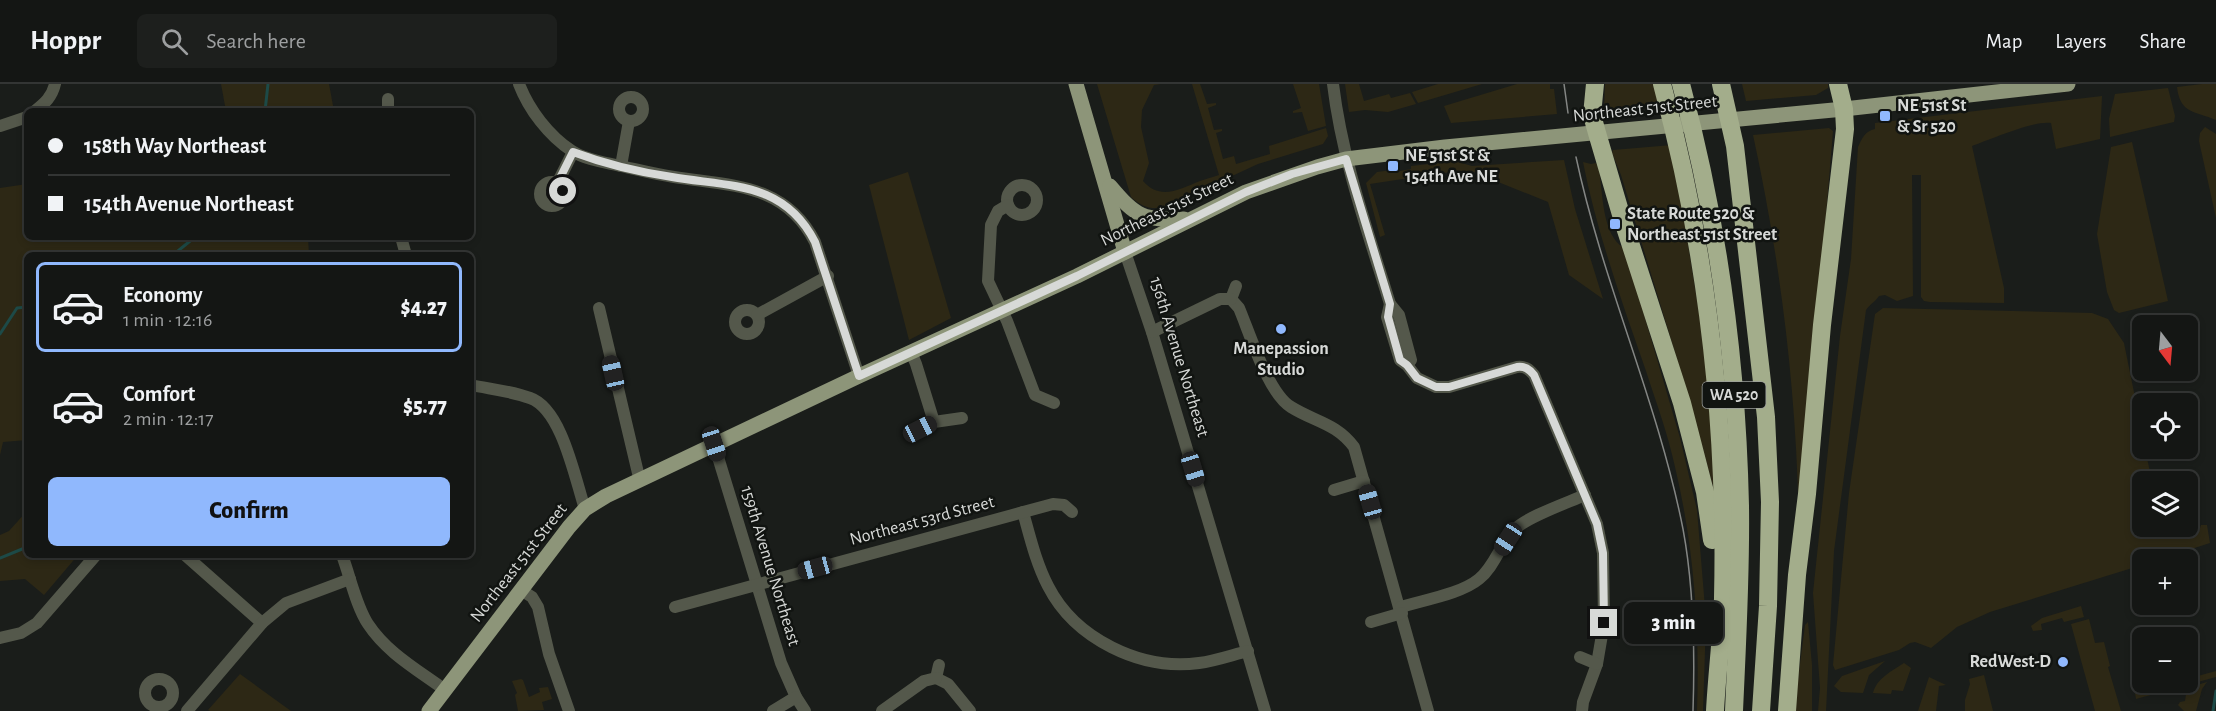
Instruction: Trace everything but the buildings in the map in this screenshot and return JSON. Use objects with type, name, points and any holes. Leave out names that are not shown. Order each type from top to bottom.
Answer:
[{"type":"highway","points":[[1595,84],[1592,115],[1622,218],[1682,403],[1706,492],[1713,552],[1716,683]]},
{"type":"highway","points":[[1662,84],[1687,186],[1713,350],[1722,521],[1723,599],[1715,711]]},
{"type":"highway","name":"WA 520","points":[[1681,84],[1704,178],[1717,251],[1736,421],[1740,518],[1734,711]]},
{"type":"highway","name":"WA 520","points":[[1710,84],[1748,271],[1766,417],[1770,502],[1768,606],[1761,711]]},
{"type":"highway","points":[[1721,84],[1735,146],[1748,271]]},
{"type":"highway","points":[[1787,711],[1797,576],[1807,494],[1822,325],[1845,129],[1844,109],[1838,84]]},
{"type":"main road","name":"156th Avenue Northeast","points":[[1076,84],[1125,252]]},
{"type":"main road","name":"Northeast 51st Street","points":[[429,711],[585,509],[642,478],[1269,183],[1346,159],[1462,145],[1844,109],[2068,84]]},
{"type":"main road","points":[[1106,182],[1125,204],[1139,215],[1154,219],[1190,219]]},
{"type":"street","points":[[39,108],[46,103],[55,84]]},
{"type":"street","points":[[519,84],[534,113],[573,152],[671,177],[740,186],[765,194],[794,211],[807,225],[815,242],[859,376]]},
{"type":"street","points":[[1333,84],[1337,122],[1346,159],[1390,304],[1399,315],[1411,360],[1407,365],[1417,378],[1436,387],[1449,387],[1517,367],[1530,370],[1597,524],[1603,553],[1604,623],[1597,664],[1582,711]]},
{"type":"street","points":[[0,126],[24,118]]},
{"type":"street","points":[[621,166],[628,121]]},
{"type":"street","points":[[557,184],[573,152]]},
{"type":"street","points":[[1008,205],[998,211],[990,230],[988,281],[1003,309],[1035,395],[1054,403]]},
{"type":"street","name":"156th Avenue Northeast","points":[[1125,252],[1152,332],[1265,711]]},
{"type":"street","points":[[757,315],[828,276]]},
{"type":"street","points":[[1231,299],[1236,286]]},
{"type":"street","points":[[1152,332],[1220,299],[1231,299],[1239,308],[1272,386],[1280,398],[1290,407],[1335,428],[1345,435],[1354,447],[1428,711]]},
{"type":"street","points":[[598,309],[623,415],[638,472],[642,478]]},
{"type":"street","points":[[910,352],[934,422]]},
{"type":"street","points":[[474,386],[531,398],[547,409],[558,424],[585,509]]},
{"type":"street","points":[[910,434],[934,422],[962,418]]},
{"type":"street","name":"159th Avenue Northeast","points":[[714,444],[781,663],[805,711]]},
{"type":"street","points":[[1334,490],[1364,481]]},
{"type":"street","points":[[1371,622],[1479,580],[1514,530],[1523,523],[1585,495]]},
{"type":"street","name":"Northeast 53rd Street","points":[[675,607],[1053,504],[1064,505],[1072,512]]},
{"type":"street","points":[[1023,512],[1035,556],[1049,588],[1063,608],[1085,630],[1108,647],[1143,659],[1174,664],[1200,663],[1248,651]]},
{"type":"street","points":[[0,638],[21,633],[37,623],[93,558]]},
{"type":"street","points":[[188,558],[262,622]]},
{"type":"street","points":[[343,558],[367,622],[380,640],[401,659],[445,690]]},
{"type":"street","points":[[187,711],[262,622],[286,603],[350,579]]},
{"type":"street","points":[[521,590],[532,597],[538,607],[549,654],[569,711]]},
{"type":"street","points":[[1580,657],[1597,664]]},
{"type":"street","points":[[882,711],[938,672],[970,711]]},
{"type":"street","points":[[773,711],[796,697]]},
{"type":"street","points":[[170,702],[181,711]]},
{"type":"shaded area","points":[[221,84],[329,84],[333,108],[225,108]]},
{"type":"shaded area","points":[[1097,84],[1161,84],[1154,85],[1142,110],[1141,127],[1149,163],[1143,181],[1156,191],[1178,190],[1219,175],[1192,84],[1200,84],[1207,104],[1216,103],[1208,108],[1214,130],[1222,129],[1216,133],[1223,159],[1234,156],[1236,164],[1270,154],[1269,146],[1326,128],[1328,136],[1323,144],[1258,164],[1165,207],[1147,207],[1131,197]]},
{"type":"shaded area","points":[[1293,84],[1319,84],[1326,126],[1308,131],[1302,112],[1293,113],[1301,108]]},
{"type":"shaded area","points":[[1345,84],[1359,84],[1364,101],[1389,94],[1391,98],[1410,93],[1416,104],[1388,112],[1365,110],[1349,112]]},
{"type":"shaded area","points":[[1438,84],[1482,84],[1418,103],[1412,92]]},
{"type":"shaded area","points":[[1517,84],[1550,84],[1550,89],[1554,89],[1557,114],[1451,123],[1444,106]]},
{"type":"shaded area","points":[[1605,84],[1656,84],[1662,107],[1604,110]]},
{"type":"shaded area","points":[[1742,84],[1828,84],[1828,88],[1816,95],[1746,101]]},
{"type":"shaded area","points":[[2216,84],[2216,120],[2190,110],[2181,102],[2177,87]]},
{"type":"shaded area","points":[[2168,88],[2175,116],[2174,122],[2110,137],[2109,119],[2115,94]]},
{"type":"shaded area","points":[[2102,96],[2100,139],[2056,149],[2051,123],[2044,123],[2023,127],[1972,146],[2004,288],[2004,303],[1930,302],[1924,301],[1921,297],[1921,175],[1912,175],[1913,296],[1897,301],[1885,295],[1879,296],[1866,310],[1834,551],[1826,711],[1818,711],[1820,688],[1813,593],[1840,336],[1851,259],[1859,144],[1866,133],[1875,129],[1875,123]]},
{"type":"shaded area","points":[[2205,127],[2216,134],[2216,218],[2199,141],[2200,133]]},
{"type":"shaded area","points":[[1829,128],[1833,131],[1799,540],[1792,387],[1780,286],[1753,135]]},
{"type":"shaded area","points":[[2132,142],[2168,301],[2119,313],[2114,310],[2107,292],[2097,234],[2111,147]]},
{"type":"shaded area","points":[[1672,145],[1706,356],[1717,501],[1690,402],[1621,175],[1612,153],[1613,150]]},
{"type":"shaded area","points":[[1564,160],[1575,209],[1603,299],[1569,275],[1548,202],[1471,171],[1370,184],[1385,235],[1380,237],[1366,183],[1377,172],[1399,169],[1400,171],[1411,169],[1411,166],[1455,161],[1472,166]]},
{"type":"shaded area","points":[[1583,162],[1596,163],[1599,169],[1607,224],[1611,234],[1624,248],[1631,270],[1680,438],[1697,510],[1706,620],[1703,711],[1697,711],[1698,650],[1694,588],[1682,497],[1665,430],[1603,241]]},
{"type":"shaded area","points":[[908,172],[951,318],[909,340],[869,185]]},
{"type":"shaded area","points":[[24,184],[24,240],[308,240],[309,252],[24,252],[24,440],[3,442],[0,455],[0,188]]},
{"type":"shaded area","points":[[1883,308],[2092,313],[2108,319],[2124,343],[2134,393],[2132,393],[2132,459],[2147,459],[2150,471],[2132,471],[2132,537],[2198,537],[2201,525],[2207,525],[2210,543],[2191,549],[2132,549],[2132,568],[1990,612],[1957,627],[1931,648],[1915,642],[1910,643],[1899,650],[1835,670],[1833,665],[1849,493],[1875,314]]},
{"type":"shaded area","points":[[24,514],[24,558],[75,558],[44,595],[25,579],[0,581],[0,535],[9,531]]},
{"type":"shaded area","points":[[2081,606],[2084,617],[2064,622],[2062,618],[2041,624],[2042,630],[2033,631],[2031,626],[2042,618]]},
{"type":"shaded area","points":[[2089,619],[2095,643],[2104,642],[2110,666],[2108,667],[2121,711],[2095,711],[2071,624]]},
{"type":"shaded area","points":[[1808,622],[1812,665],[1812,711],[1794,711],[1805,625]]},
{"type":"shaded area","points":[[1885,661],[1869,675],[1863,693],[1841,692],[1834,686],[1842,676]]},
{"type":"shaded area","points":[[1904,663],[1911,668],[1903,691],[1892,690],[1891,694],[1873,693],[1881,679]]},
{"type":"shaded area","points":[[2216,671],[2216,677],[2198,682],[2198,676]]},
{"type":"shaded area","points":[[240,674],[291,711],[208,710]]},
{"type":"shaded area","points":[[1984,675],[1993,711],[1965,711],[1969,679]]},
{"type":"shaded area","points":[[1929,677],[1946,685],[1939,686],[1936,711],[1918,711]]},
{"type":"shaded area","points":[[521,679],[529,697],[540,692],[539,688],[548,687],[552,699],[542,702],[544,710],[518,711],[515,695],[517,693],[512,681]]},
{"type":"shaded area","points":[[2207,682],[2202,689],[2196,711],[2184,711],[2178,705],[2185,701],[2186,693],[2198,693],[2198,685]]},
{"type":"shaded area","points":[[2135,693],[2158,693],[2136,699]]},
{"type":"waterway","points":[[265,108],[268,84]]},
{"type":"waterway","points":[[177,252],[191,240]]},
{"type":"waterway","points":[[0,334],[17,308],[24,307]]},
{"type":"waterway","points":[[0,558],[24,548]]},
{"type":"waterway","points":[[2213,711],[2216,691]]},
{"type":"tram line","points":[[1564,84],[1568,113]]},
{"type":"tram line","points":[[1576,157],[1601,251],[1660,435],[1683,529],[1693,620],[1693,711]]},
{"type":"place","name":"NE 51st St & Sr 520","points":[[1885,116]]},
{"type":"place","name":"NE 51st St & 154th Ave NE","points":[[1393,166]]},
{"type":"place","name":"State Route 520 & Northeast 51st Street","points":[[1615,224]]},
{"type":"place","name":"Manepassion Studio","points":[[1281,329]]},
{"type":"place","name":"RedWest-D","points":[[2063,662]]},
{"type":"route","points":[[563,191],[562,187],[557,184],[573,152],[598,161],[671,177],[740,186],[765,194],[794,211],[807,225],[815,242],[859,376],[1077,276],[1246,192],[1292,174],[1346,159],[1390,304],[1388,317],[1400,360],[1417,378],[1436,387],[1449,387],[1517,367],[1530,370],[1534,375],[1597,524],[1603,553],[1604,623]]}]
